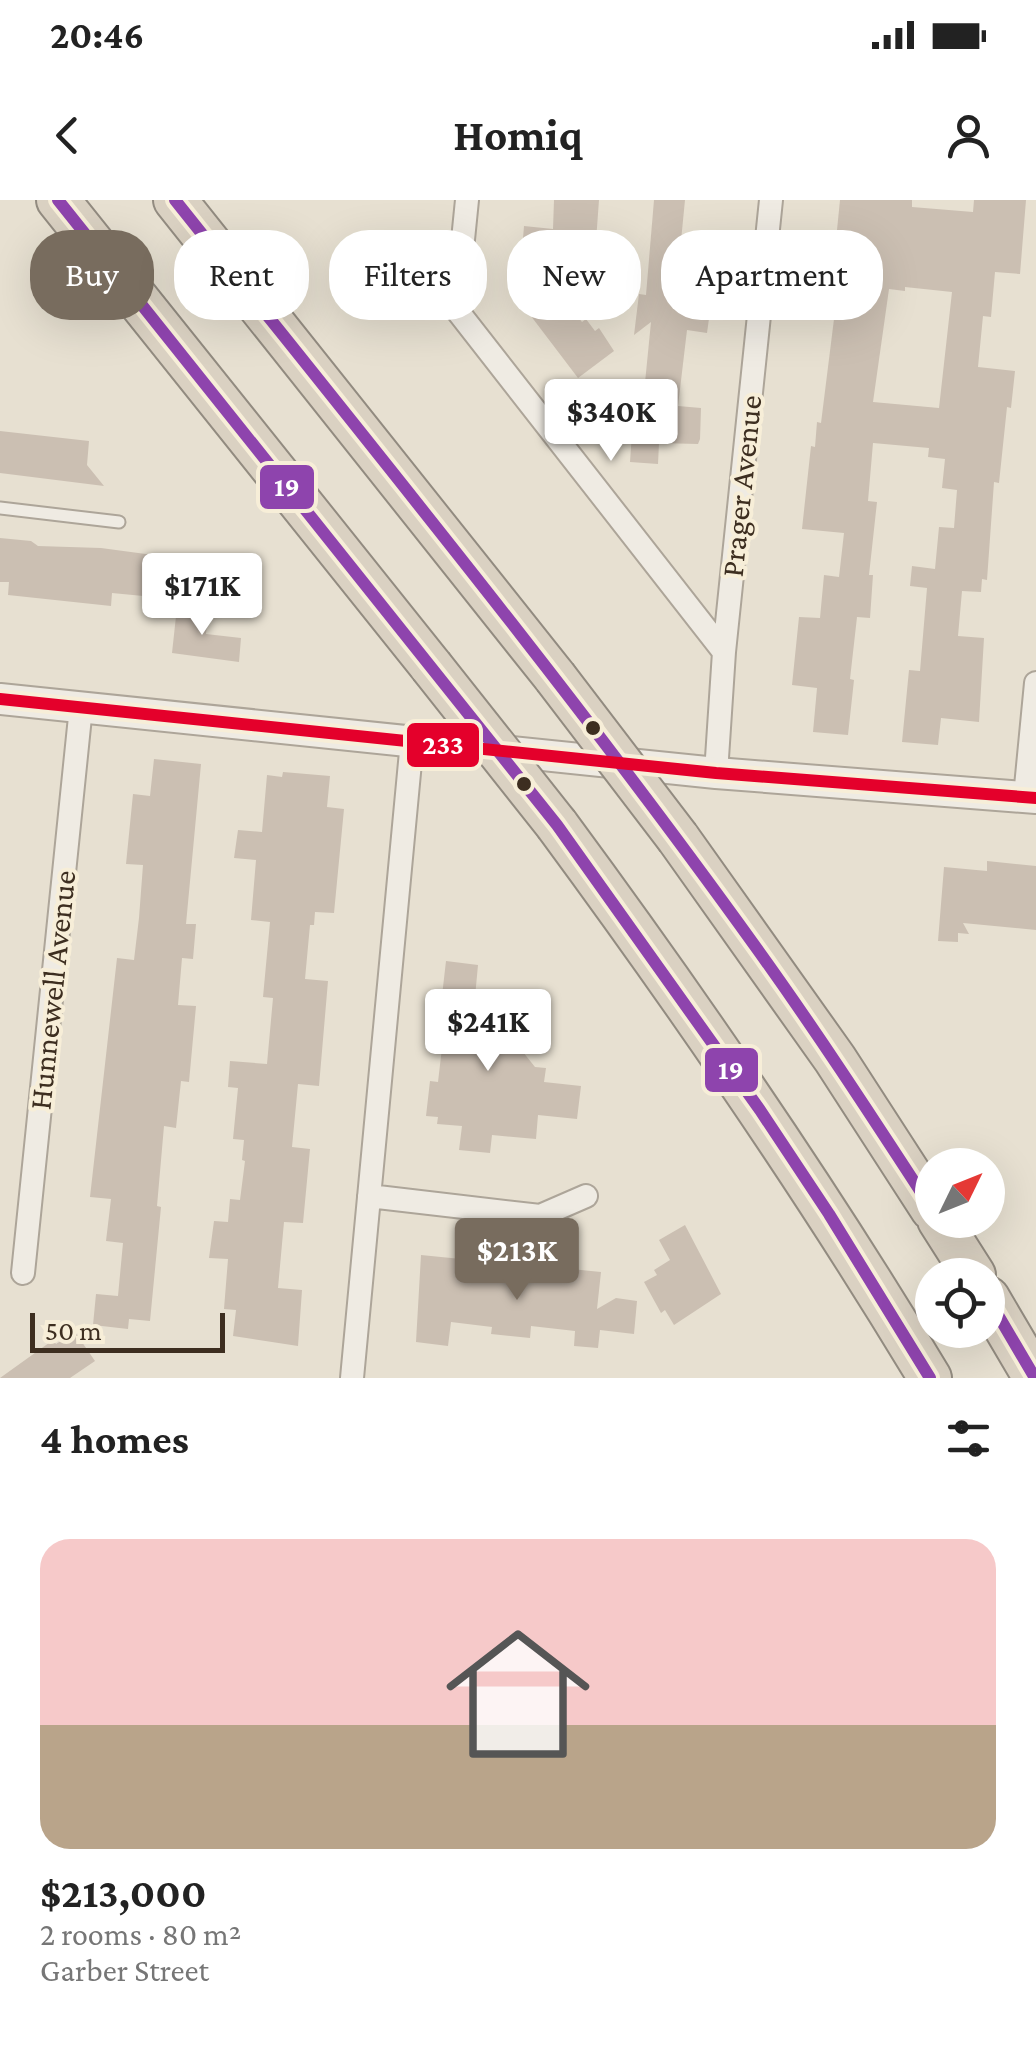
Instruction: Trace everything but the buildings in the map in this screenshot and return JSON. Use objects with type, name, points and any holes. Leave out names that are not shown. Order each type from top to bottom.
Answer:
[{"type":"highway","points":[[58,200],[557,824],[770,1125],[930,1378]]},
{"type":"highway","points":[[175,200],[555,677],[678,838],[835,1060],[915,1183]]},
{"type":"highway","points":[[1005,1326],[1036,1378]]},
{"type":"street","points":[[467,200],[456,309],[724,652]]},
{"type":"street","name":"Prager Avenue","points":[[716,774],[724,652],[772,200]]},
{"type":"street","points":[[0,698],[716,774],[1030,798],[1036,684]]},
{"type":"street","name":"Hunnewell Avenue","points":[[23,1273],[82,707]]},
{"type":"street","points":[[352,1378],[412,741]]},
{"type":"street","points":[[369,1196],[540,1216],[586,1196]]},
{"type":"lane","points":[[0,508],[119,522]]},
{"type":"transit line","name":"19","points":[[58,200],[557,825],[760,1110],[930,1378]]},
{"type":"transit line","name":"19","points":[[175,200],[614,756],[801,1011],[915,1183]]},
{"type":"transit line","name":"233","points":[[0,699],[716,773],[1036,798]]},
{"type":"transit line","name":"19","points":[[1005,1327],[1035,1378]]}]
